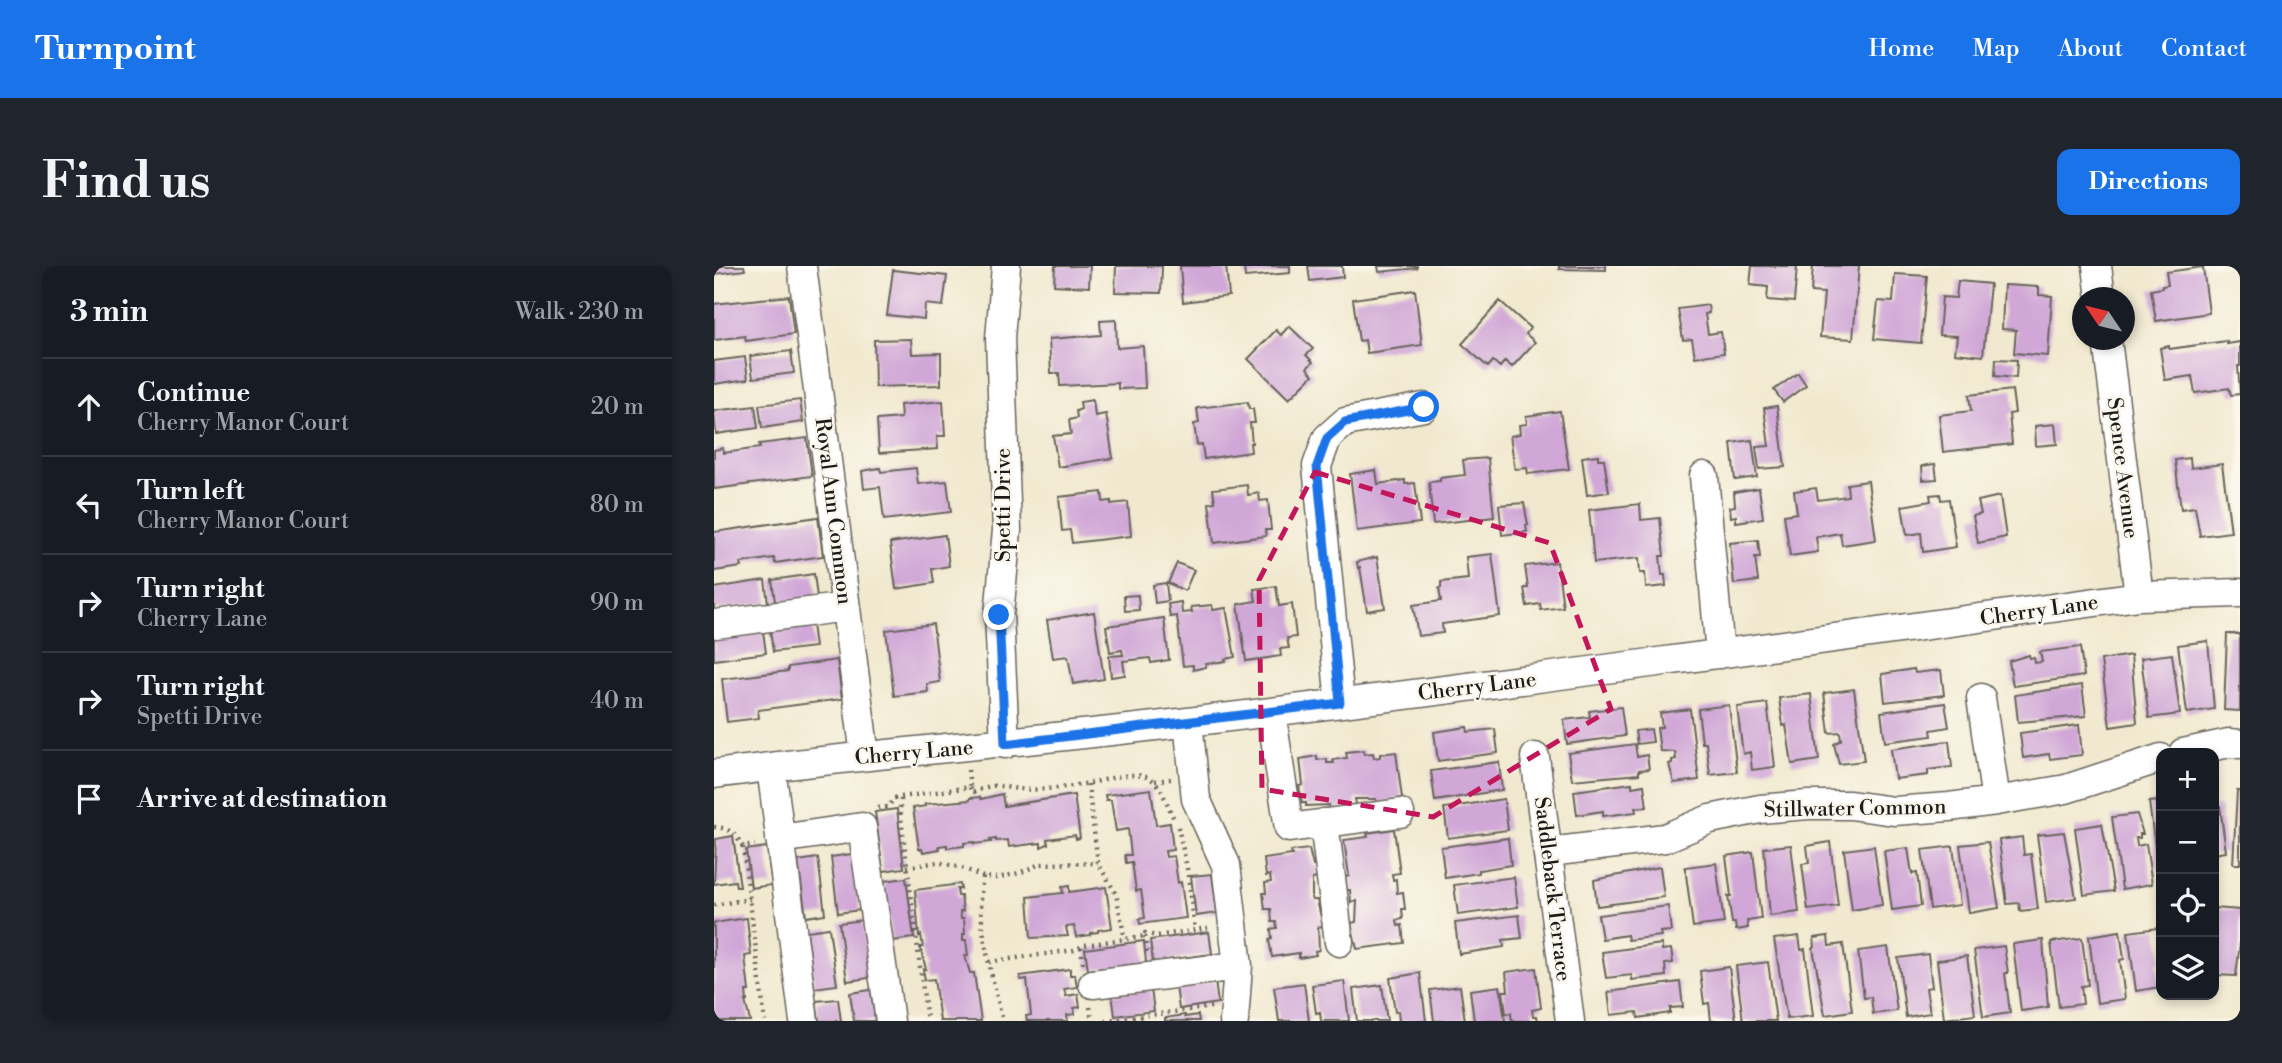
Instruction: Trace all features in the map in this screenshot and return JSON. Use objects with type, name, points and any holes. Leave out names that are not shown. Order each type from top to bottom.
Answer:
[{"type":"street","name":"Royal Ann Common","points":[[802,266],[865,756]]},
{"type":"street","name":"Spetti Drive","points":[[1005,744],[999,615],[1007,530],[1000,338],[1006,266]]},
{"type":"street","points":[[2098,266],[2101,287]]},
{"type":"street","name":"Spence Avenue","points":[[2108,350],[2139,596]]},
{"type":"street","points":[[1340,703],[1317,466],[1327,438],[1345,422],[1424,407]]},
{"type":"street","points":[[1704,476],[1720,654]]},
{"type":"street","name":"Cherry Lane","points":[[714,775],[1271,712],[2139,596],[2240,593]]},
{"type":"street","points":[[716,624],[846,607]]},
{"type":"street","points":[[1981,698],[1996,801]]},
{"type":"street","points":[[1271,712],[1289,828],[1400,813]]},
{"type":"street","points":[[1188,722],[1196,799],[1226,865],[1238,966],[1235,1012]]},
{"type":"street","points":[[2206,748],[2230,743],[2240,744]]},
{"type":"street","name":"Saddleback Terrace","points":[[1535,757],[1570,1021]]},
{"type":"street","name":"Stillwater Common","points":[[1549,852],[1665,838],[1710,819],[1760,809],[1850,805],[1894,811],[1996,801],[2066,789],[2156,760]]},
{"type":"street","points":[[771,767],[804,1021]]},
{"type":"street","points":[[1324,823],[1339,942]]},
{"type":"street","points":[[780,839],[862,827],[890,1021]]},
{"type":"street","points":[[1093,984],[1238,966]]},
{"type":"path","points":[[862,827],[876,809],[888,807],[894,798],[970,787],[972,793],[990,785],[1019,789],[1088,784],[1129,775],[1145,776],[1155,781],[1178,828],[1187,868],[1195,930]]},
{"type":"path","points":[[1088,784],[1098,863],[1116,894],[1125,939]]},
{"type":"path","points":[[901,799],[900,810],[927,1021]]},
{"type":"path","points":[[714,827],[728,827],[737,835],[743,847],[765,1021]]},
{"type":"path","points":[[743,847],[780,839]]},
{"type":"path","points":[[907,867],[938,862],[984,877],[998,878],[1040,864],[1098,863]]},
{"type":"path","points":[[984,877],[981,892],[989,962],[1003,1021]]},
{"type":"path","points":[[714,905],[750,899]]},
{"type":"path","points":[[989,962],[1074,950],[1085,945],[1145,936],[1145,933],[1156,936],[1233,923]]},
{"type":"path","points":[[1105,1021],[1235,1012]]},
{"type":"highlighted area","points":[[1315,472],[1550,543],[1611,709],[1433,817],[1262,789],[1259,580]]},
{"type":"building","points":[[714,266],[744,266],[745,270],[714,274]]},
{"type":"building","points":[[1055,266],[1090,266],[1089,287],[1054,285]]},
{"type":"building","points":[[1116,266],[1162,266],[1161,293],[1115,292]]},
{"type":"building","points":[[1180,266],[1226,266],[1229,296],[1183,302]]},
{"type":"building","points":[[1244,266],[1290,266],[1290,273],[1245,277]]},
{"type":"building","points":[[1308,266],[1342,266],[1343,277],[1310,281]]},
{"type":"building","points":[[1378,266],[1417,266],[1417,268],[1379,272]]},
{"type":"building","points":[[1559,266],[1606,266],[1606,270],[1559,269]]},
{"type":"building","points":[[1752,266],[1797,266],[1794,302],[1767,300],[1768,287],[1750,285]]},
{"type":"building","points":[[1813,266],[1859,266],[1853,339],[1820,337],[1824,293],[1811,292]]},
{"type":"building","points":[[2203,267],[2209,313],[2156,321],[2151,290],[2168,285],[2166,272]]},
{"type":"building","points":[[893,270],[947,276],[943,306],[925,304],[924,319],[887,315]]},
{"type":"building","points":[[1895,274],[1927,276],[1921,343],[1874,339],[1878,301],[1893,302]]},
{"type":"building","points":[[1958,281],[1990,284],[1983,356],[1955,353],[1957,336],[1939,335],[1942,297],[1956,298]]},
{"type":"building","points":[[2004,285],[2039,287],[2039,295],[2052,296],[2048,356],[2014,353],[2016,330],[2002,329]]},
{"type":"building","points":[[1415,290],[1422,345],[1367,353],[1365,340],[1359,341],[1353,299]]},
{"type":"building","points":[[789,296],[794,334],[746,341],[745,336],[714,340],[714,304]]},
{"type":"building","points":[[1500,301],[1530,328],[1526,334],[1535,342],[1512,367],[1505,361],[1500,367],[1493,361],[1488,367],[1462,344]]},
{"type":"building","points":[[1708,305],[1709,313],[1705,314],[1708,334],[1721,332],[1724,353],[1695,357],[1692,339],[1683,340],[1678,309]]},
{"type":"building","points":[[1116,320],[1117,348],[1143,346],[1145,388],[1118,389],[1118,383],[1060,386],[1059,373],[1051,373],[1049,339],[1101,335],[1100,321]]},
{"type":"building","points":[[1289,326],[1313,349],[1306,355],[1313,362],[1307,368],[1313,375],[1289,399],[1248,359],[1276,330],[1281,335]]},
{"type":"building","points":[[911,339],[912,354],[941,353],[941,385],[875,387],[874,340]]},
{"type":"building","points":[[2227,341],[2227,344],[2240,342],[2240,394],[2231,395],[2229,388],[2195,393],[2192,376],[2165,380],[2160,348]]},
{"type":"building","points":[[791,351],[794,373],[753,378],[750,356]]},
{"type":"building","points":[[745,357],[748,379],[714,384],[714,361]]},
{"type":"building","points":[[1996,359],[2017,360],[2016,378],[1995,376]]},
{"type":"building","points":[[1798,373],[1806,385],[1783,402],[1774,390]]},
{"type":"building","points":[[2012,390],[2015,413],[2009,414],[2012,444],[1943,452],[1939,415],[1971,411],[1969,395]]},
{"type":"building","points":[[800,400],[803,422],[762,428],[759,405]]},
{"type":"building","points":[[1093,400],[1095,416],[1106,414],[1113,458],[1058,467],[1053,436],[1071,434],[1069,420],[1077,418],[1076,411],[1081,409],[1080,402]]},
{"type":"building","points":[[943,401],[945,436],[937,436],[938,449],[879,453],[877,420],[901,418],[900,405]]},
{"type":"building","points":[[1248,402],[1249,409],[1253,409],[1255,423],[1250,423],[1251,452],[1204,459],[1202,444],[1197,445],[1194,424],[1199,423],[1197,408]]},
{"type":"building","points":[[755,406],[758,428],[716,434],[714,411]]},
{"type":"building","points":[[1777,406],[1785,467],[1759,469],[1756,447],[1769,446],[1764,408]]},
{"type":"building","points":[[1560,411],[1569,469],[1528,474],[1527,468],[1515,469],[1510,436],[1520,434],[1519,425],[1527,424],[1526,416]]},
{"type":"building","points":[[2055,424],[2057,444],[2036,446],[2035,426]]},
{"type":"building","points":[[807,438],[812,476],[714,489],[714,450],[723,448],[724,453],[760,448],[759,444]]},
{"type":"building","points":[[1752,440],[1757,477],[1735,480],[1731,443]]},
{"type":"building","points":[[1598,455],[1598,459],[1604,459],[1609,492],[1587,495],[1582,457]]},
{"type":"building","points":[[1488,458],[1494,517],[1433,524],[1429,482],[1465,475],[1463,460]]},
{"type":"building","points":[[2190,458],[2191,468],[2222,464],[2231,532],[2200,536],[2195,507],[2181,509],[2175,460]]},
{"type":"building","points":[[1935,464],[1937,479],[1923,480],[1922,466]]},
{"type":"building","points":[[880,468],[881,472],[916,468],[918,484],[947,481],[951,512],[884,520],[880,487],[864,489],[862,471]]},
{"type":"building","points":[[1376,470],[1378,484],[1405,480],[1405,484],[1415,483],[1420,523],[1357,531],[1350,474]]},
{"type":"building","points":[[1868,481],[1876,540],[1842,545],[1840,533],[1816,537],[1818,552],[1790,556],[1784,515],[1797,513],[1794,491],[1816,488],[1818,500],[1848,496],[1847,484]]},
{"type":"building","points":[[1247,485],[1248,495],[1259,493],[1260,501],[1268,500],[1271,530],[1265,530],[1266,536],[1214,543],[1209,503],[1215,502],[1213,489]]},
{"type":"building","points":[[1759,488],[1763,518],[1736,522],[1736,516],[1731,517],[1730,507],[1735,506],[1734,492]]},
{"type":"building","points":[[1102,492],[1103,502],[1128,502],[1131,536],[1072,543],[1070,530],[1062,531],[1059,497]]},
{"type":"building","points":[[1940,494],[1941,500],[1949,499],[1956,547],[1923,552],[1921,533],[1907,535],[1902,506],[1931,501],[1930,495]]},
{"type":"building","points":[[2000,496],[2006,537],[1978,543],[1973,516],[1981,514],[1978,501]]},
{"type":"building","points":[[1524,503],[1527,532],[1502,535],[1499,505]]},
{"type":"building","points":[[1640,504],[1641,520],[1660,518],[1664,556],[1660,556],[1666,586],[1646,588],[1645,573],[1640,573],[1639,558],[1594,563],[1589,510]]},
{"type":"building","points":[[818,517],[823,556],[775,563],[774,558],[741,563],[742,567],[714,571],[714,532]]},
{"type":"building","points":[[945,535],[949,566],[932,569],[934,583],[896,589],[890,543]]},
{"type":"building","points":[[1758,540],[1760,557],[1755,557],[1758,581],[1734,584],[1730,543]]},
{"type":"building","points":[[1492,554],[1500,616],[1442,624],[1443,633],[1418,636],[1413,605],[1441,601],[1441,582],[1468,579],[1466,557]]},
{"type":"building","points":[[1377,557],[1385,608],[1367,611],[1357,562]]},
{"type":"building","points":[[1557,562],[1563,607],[1541,610],[1540,604],[1527,606],[1525,566]]},
{"type":"building","points":[[1177,563],[1194,570],[1185,591],[1168,583]]},
{"type":"building","points":[[814,574],[817,597],[775,602],[772,580]]},
{"type":"building","points":[[765,580],[768,603],[714,610],[714,588]]},
{"type":"building","points":[[1166,583],[1168,601],[1155,603],[1153,585]]},
{"type":"building","points":[[1276,586],[1279,606],[1292,604],[1296,637],[1287,638],[1289,648],[1280,649],[1281,656],[1246,661],[1238,604],[1256,601],[1254,589]]},
{"type":"building","points":[[1138,595],[1139,610],[1125,611],[1124,596]]},
{"type":"building","points":[[1181,602],[1182,613],[1192,612],[1191,607],[1212,605],[1213,610],[1226,608],[1235,657],[1193,670],[1193,665],[1183,666],[1177,616],[1170,617],[1168,604]]},
{"type":"building","points":[[1094,612],[1104,679],[1073,684],[1068,656],[1053,658],[1047,620]]},
{"type":"building","points":[[1164,618],[1169,660],[1151,663],[1150,658],[1123,661],[1125,675],[1111,677],[1109,656],[1123,655],[1122,650],[1110,652],[1106,626]]},
{"type":"building","points":[[812,624],[815,647],[773,652],[770,630]]},
{"type":"building","points":[[933,624],[940,682],[927,684],[928,692],[894,696],[886,630]]},
{"type":"building","points":[[763,631],[766,653],[714,660],[714,637]]},
{"type":"building","points":[[2227,634],[2240,634],[2240,711],[2224,710]]},
{"type":"building","points":[[2208,641],[2214,709],[2187,713],[2178,645]]},
{"type":"building","points":[[2080,647],[2084,676],[2013,686],[2009,661],[2029,655],[2034,658],[2035,663],[2042,662],[2040,652]]},
{"type":"building","points":[[2172,654],[2180,714],[2149,718],[2141,658]]},
{"type":"building","points":[[2131,655],[2137,723],[2110,727],[2101,660]]},
{"type":"building","points":[[837,660],[842,699],[758,710],[759,718],[727,722],[722,679],[788,671],[788,667]]},
{"type":"building","points":[[1914,669],[1915,673],[1941,670],[1944,695],[1885,702],[1882,674]]},
{"type":"building","points":[[2082,685],[2086,716],[2018,722],[2015,695]]},
{"type":"building","points":[[1854,689],[1864,761],[1839,764],[1834,744],[1841,740],[1840,732],[1829,733],[1824,693]]},
{"type":"building","points":[[1811,694],[1819,760],[1792,764],[1779,698]]},
{"type":"building","points":[[1767,703],[1775,767],[1752,770],[1750,752],[1743,754],[1737,707]]},
{"type":"building","points":[[1945,703],[1949,727],[1931,730],[1932,736],[1885,742],[1881,712]]},
{"type":"building","points":[[1729,705],[1737,772],[1710,775],[1706,743],[1702,743],[1698,709]]},
{"type":"building","points":[[1621,707],[1625,736],[1567,744],[1564,720],[1590,717],[1589,711]]},
{"type":"building","points":[[1690,709],[1699,780],[1674,783],[1669,764],[1676,759],[1675,752],[1660,751],[1657,728],[1662,727],[1660,713]]},
{"type":"building","points":[[2079,725],[2082,755],[2050,759],[2049,754],[2023,758],[2020,733]]},
{"type":"building","points":[[1467,727],[1468,732],[1495,729],[1498,753],[1438,761],[1434,732]]},
{"type":"building","points":[[1651,729],[1653,742],[1637,744],[1635,731]]},
{"type":"building","points":[[1949,741],[1952,767],[1928,770],[1928,775],[1895,779],[1891,749]]},
{"type":"building","points":[[1635,744],[1637,757],[1647,755],[1649,769],[1639,770],[1639,774],[1572,780],[1568,753]]},
{"type":"building","points":[[1364,750],[1364,754],[1373,753],[1374,758],[1380,757],[1380,754],[1396,752],[1402,798],[1377,804],[1376,799],[1355,799],[1356,804],[1330,810],[1329,805],[1306,806],[1306,803],[1302,803],[1299,786],[1303,785],[1300,759],[1317,756],[1317,760],[1327,759],[1327,763],[1334,763],[1333,760],[1347,758],[1346,752]]},
{"type":"building","points":[[1499,762],[1502,790],[1435,801],[1431,771]]},
{"type":"building","points":[[1632,783],[1632,787],[1644,785],[1647,807],[1635,808],[1636,812],[1603,816],[1603,811],[1577,815],[1574,791]]},
{"type":"building","points":[[1151,789],[1156,825],[1170,823],[1173,850],[1165,851],[1166,857],[1174,856],[1186,918],[1140,924],[1139,919],[1145,918],[1141,890],[1136,891],[1132,862],[1126,863],[1125,855],[1131,855],[1128,829],[1116,831],[1111,800],[1106,800],[1105,795]]},
{"type":"building","points":[[2237,791],[2240,791],[2240,864],[2233,864]]},
{"type":"building","points":[[1002,794],[1004,806],[1074,795],[1080,838],[1076,839],[1075,835],[1047,839],[1048,844],[1041,847],[1041,843],[1009,847],[1008,840],[996,839],[990,840],[991,842],[964,843],[964,846],[939,846],[940,849],[923,852],[919,849],[913,808]]},
{"type":"building","points":[[1504,799],[1508,830],[1448,838],[1444,808]]},
{"type":"building","points":[[2156,801],[2156,855],[2149,802]]},
{"type":"building","points":[[2219,806],[2220,806],[2226,852],[2219,853]]},
{"type":"building","points":[[897,809],[904,868],[883,871],[875,812]]},
{"type":"building","points":[[2137,814],[2143,834],[2136,838],[2137,846],[2146,844],[2152,884],[2122,889],[2112,817]]},
{"type":"building","points":[[2102,824],[2114,891],[2084,895],[2075,828]]},
{"type":"building","points":[[1394,829],[1400,873],[1392,874],[1393,880],[1396,879],[1397,893],[1403,892],[1403,919],[1397,920],[1398,926],[1402,925],[1404,943],[1357,949],[1351,923],[1356,922],[1357,901],[1351,902],[1350,890],[1346,890],[1345,877],[1349,876],[1344,840],[1368,837],[1367,833]]},
{"type":"building","points":[[2064,832],[2076,898],[2046,902],[2037,835]]},
{"type":"building","points":[[733,836],[740,887],[736,887],[735,881],[714,884],[716,839]]},
{"type":"building","points":[[2022,837],[2024,855],[2031,854],[2038,909],[2020,911],[2019,903],[2007,904],[1999,840]]},
{"type":"building","points":[[1508,838],[1511,865],[1445,878],[1441,847]]},
{"type":"building","points":[[1830,842],[1838,906],[1808,910],[1802,864],[1809,863],[1807,846]]},
{"type":"building","points":[[1988,842],[1999,908],[1969,913],[1960,845]]},
{"type":"building","points":[[1791,845],[1799,912],[1770,916],[1764,848]]},
{"type":"building","points":[[1874,846],[1882,905],[1852,910],[1844,850]]},
{"type":"building","points":[[1953,846],[1960,905],[1930,909],[1922,850]]},
{"type":"building","points":[[767,847],[772,885],[751,888],[746,850]]},
{"type":"building","points":[[1908,848],[1912,874],[1917,873],[1921,906],[1892,910],[1884,851]]},
{"type":"building","points":[[1309,849],[1313,866],[1316,865],[1317,878],[1312,879],[1312,900],[1317,900],[1323,926],[1318,927],[1319,950],[1315,951],[1316,955],[1299,958],[1299,953],[1272,957],[1269,940],[1272,939],[1271,929],[1277,928],[1276,922],[1272,922],[1271,909],[1265,909],[1265,883],[1271,882],[1270,875],[1266,876],[1264,859],[1292,855],[1291,851]]},
{"type":"building","points":[[1753,852],[1761,919],[1747,921],[1748,928],[1736,930],[1735,923],[1732,923],[1728,896],[1731,896],[1726,856]]},
{"type":"building","points":[[852,854],[860,910],[838,913],[831,857]]},
{"type":"building","points":[[818,858],[825,914],[806,917],[798,861]]},
{"type":"building","points":[[1716,863],[1724,923],[1693,927],[1685,867]]},
{"type":"building","points":[[1660,867],[1664,897],[1597,906],[1594,880]]},
{"type":"building","points":[[1212,874],[1217,913],[1196,916],[1191,876]]},
{"type":"building","points":[[1514,877],[1518,907],[1458,915],[1454,885]]},
{"type":"building","points":[[906,878],[914,938],[892,941],[884,881]]},
{"type":"building","points":[[960,884],[961,889],[957,889],[958,896],[961,896],[961,918],[964,918],[963,940],[966,940],[968,956],[965,956],[970,973],[974,973],[981,1021],[940,1021],[934,979],[925,980],[923,969],[926,969],[920,947],[923,947],[921,935],[919,936],[915,890]]},
{"type":"building","points":[[1069,886],[1069,892],[1106,887],[1112,928],[1076,937],[1074,926],[1066,927],[1068,936],[1031,938],[1028,897],[1063,893],[1062,887]]},
{"type":"building","points":[[1668,906],[1671,931],[1660,932],[1661,936],[1628,940],[1627,935],[1602,939],[1598,915]]},
{"type":"building","points":[[2219,908],[2240,910],[2236,976],[2219,975]]},
{"type":"building","points":[[1519,915],[1522,938],[1503,940],[1504,947],[1459,954],[1455,923]]},
{"type":"building","points":[[747,918],[751,955],[745,956],[749,991],[746,991],[745,1001],[750,1021],[714,1021],[714,923]]},
{"type":"building","points":[[862,920],[869,978],[847,981],[839,923]]},
{"type":"building","points":[[829,928],[837,985],[814,988],[807,931]]},
{"type":"building","points":[[2156,928],[2156,988],[2136,991],[2128,932]]},
{"type":"building","points":[[2120,931],[2124,959],[2120,960],[2125,999],[2097,1003],[2089,936]]},
{"type":"building","points":[[1209,932],[1212,954],[1153,962],[1150,940]]},
{"type":"building","points":[[1799,936],[1801,950],[1805,949],[1813,1016],[1787,1019],[1774,939]]},
{"type":"building","points":[[1828,936],[1829,946],[1843,944],[1852,1011],[1825,1015],[1813,948],[1814,938]]},
{"type":"building","points":[[2082,938],[2088,985],[2081,986],[2083,1004],[2059,1007],[2051,942]]},
{"type":"building","points":[[2043,940],[2048,1007],[2021,1011],[2013,944]]},
{"type":"building","points":[[1144,941],[1146,963],[1088,970],[1085,949]]},
{"type":"building","points":[[1662,944],[1662,950],[1671,949],[1673,963],[1665,964],[1666,976],[1632,980],[1632,975],[1606,978],[1602,952]]},
{"type":"building","points":[[2004,946],[2010,1013],[1983,1017],[1974,950]]},
{"type":"building","points":[[1888,947],[1897,1011],[1873,1014],[1871,997],[1864,998],[1858,951]]},
{"type":"building","points":[[1928,954],[1932,987],[1926,988],[1930,1013],[1906,1017],[1898,958]]},
{"type":"building","points":[[1967,956],[1975,1015],[1944,1019],[1937,960]]},
{"type":"building","points":[[1768,962],[1776,1021],[1743,1021],[1736,966]]},
{"type":"building","points":[[1729,967],[1736,1021],[1711,1021],[1709,1003],[1704,1004],[1700,971]]},
{"type":"building","points":[[1536,968],[1541,1008],[1532,1010],[1538,1021],[1512,1021],[1511,1013],[1506,1014],[1503,991],[1508,991],[1506,972]]},
{"type":"building","points":[[1070,969],[1070,975],[1075,975],[1077,987],[1064,989],[1066,996],[1078,994],[1080,1007],[1074,1008],[1075,1014],[1067,1015],[1068,1021],[1027,1021],[1026,1016],[1031,1015],[1027,979],[1021,980],[1020,976]]},
{"type":"building","points":[[1420,973],[1426,1021],[1399,1021],[1390,978]]},
{"type":"building","points":[[1215,981],[1218,1003],[1179,1009],[1176,986]]},
{"type":"building","points":[[1344,981],[1349,1021],[1321,1021],[1320,1012],[1316,1013],[1312,985]]},
{"type":"building","points":[[1680,982],[1683,1007],[1670,1008],[1670,1013],[1638,1018],[1637,1012],[1611,1015],[1608,992]]},
{"type":"building","points":[[1304,983],[1309,1021],[1279,1021],[1274,987]]},
{"type":"building","points":[[1382,985],[1387,1021],[1357,1021],[1353,989]]},
{"type":"building","points":[[1460,986],[1465,1021],[1434,1021],[1430,990]]},
{"type":"building","points":[[1500,986],[1505,1021],[1474,1021],[1470,990]]},
{"type":"building","points":[[1151,989],[1154,1011],[1115,1016],[1112,994]]},
{"type":"building","points":[[871,990],[875,1021],[854,1021],[850,993]]},
{"type":"building","points":[[838,999],[841,1021],[819,1021],[816,1001]]},
{"type":"building","points":[[1198,1015],[1199,1021],[1165,1021],[1165,1018]]},
{"type":"route","points":[[999,615],[1005,744],[1340,703],[1317,466],[1327,438],[1345,422],[1424,407]]}]
